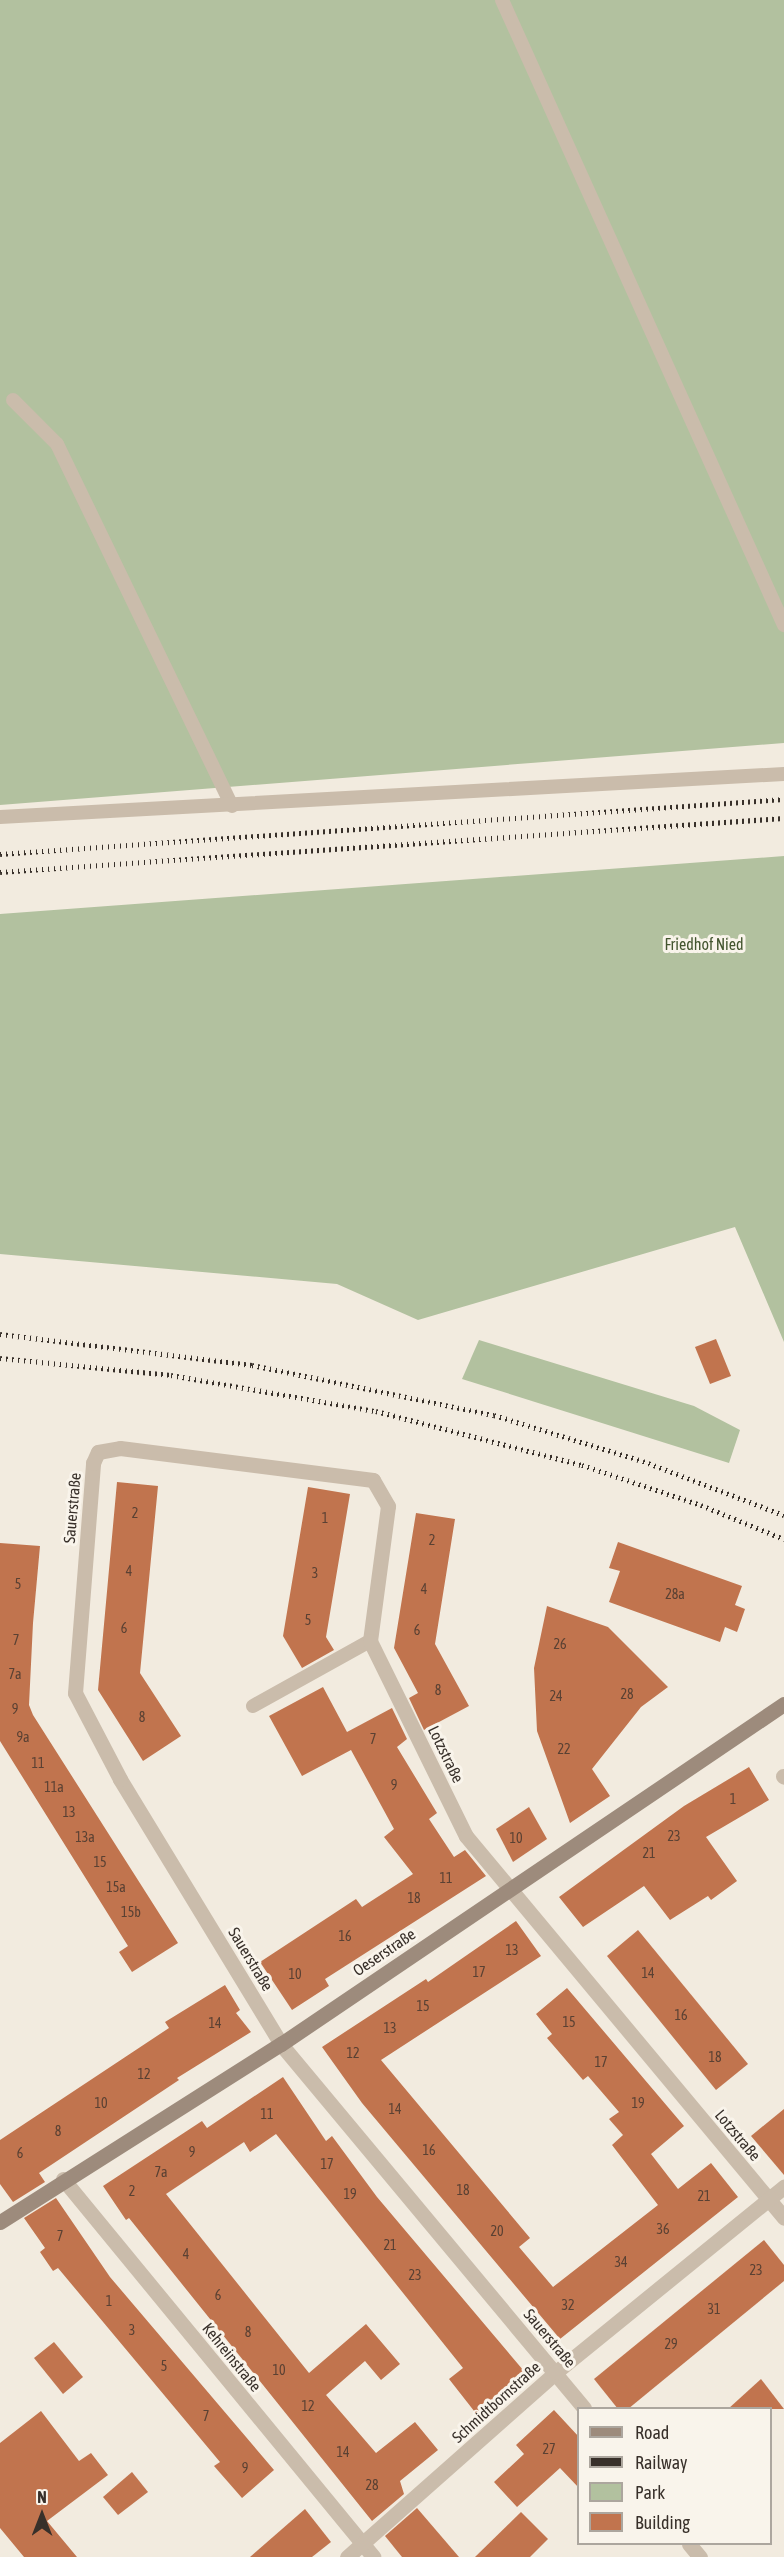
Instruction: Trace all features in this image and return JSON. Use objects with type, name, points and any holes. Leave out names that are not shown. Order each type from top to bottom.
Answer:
[{"type":"street","name":"Sauerstraße","points":[[370,1641],[388,1506],[373,1480],[120,1448],[98,1452],[93,1463],[75,1693],[120,1779],[281,2044],[556,2372],[582,2407]]},
{"type":"street","name":"Lotzstraße","points":[[370,1641],[466,1836],[784,2218]]},
{"type":"street","name":"Oeserstraße","points":[[0,2222],[63,2179],[281,2044],[784,1704]]},
{"type":"street","name":"Kehreinstraße","points":[[63,2179],[373,2557]]},
{"type":"street","name":"Schmidtbornstraße","points":[[347,2557],[556,2372],[784,2187]]},
{"type":"street","points":[[690,2545],[700,2557]]},
{"type":"lane","points":[[502,0],[784,625]]},
{"type":"lane","points":[[13,400],[57,444],[232,806]]},
{"type":"lane","points":[[0,817],[784,774]]},
{"type":"lane","points":[[253,1706],[370,1641]]},
{"type":"green space","points":[[0,0],[784,0],[784,743],[0,805]]},
{"type":"green space","name":"Friedhof Nied","points":[[784,856],[784,1342],[735,1227],[418,1320],[337,1284],[0,1254],[0,914]]},
{"type":"green space","points":[[479,1340],[694,1406],[740,1430],[729,1463],[462,1379]]},
{"type":"building","points":[[716,1339],[731,1376],[710,1384],[695,1347]]},
{"type":"building","points":[[117,1482],[158,1486],[140,1673],[181,1736],[143,1761],[98,1690]]},
{"type":"building","points":[[308,1487],[350,1494],[326,1637],[334,1650],[302,1668],[283,1636]]},
{"type":"building","points":[[416,1513],[455,1519],[435,1644],[469,1706],[424,1730],[409,1698],[418,1693],[394,1648]]},
{"type":"building","points":[[618,1542],[742,1586],[735,1605],[745,1609],[737,1632],[725,1627],[720,1642],[609,1602],[620,1571],[609,1568]]},
{"type":"building","points":[[0,1543],[40,1546],[29,1705],[33,1715],[178,1943],[132,1972],[119,1952],[128,1946],[0,1741]]},
{"type":"building","points":[[547,1606],[608,1627],[668,1687],[641,1707],[592,1769],[610,1796],[570,1823],[537,1731],[534,1668]]},
{"type":"building","points":[[323,1687],[347,1732],[392,1708],[407,1739],[397,1747],[437,1813],[429,1819],[454,1857],[465,1850],[486,1876],[325,1979],[329,1986],[292,2010],[260,1962],[356,1899],[362,1907],[413,1874],[384,1837],[394,1829],[351,1750],[302,1776],[269,1716]]},
{"type":"building","points":[[749,1767],[769,1800],[706,1837],[737,1881],[711,1900],[708,1896],[670,1920],[644,1886],[583,1927],[559,1897],[684,1806]]},
{"type":"building","points":[[529,1807],[547,1839],[513,1862],[496,1829]]},
{"type":"building","points":[[516,1921],[541,1956],[381,2060],[530,2238],[519,2247],[553,2287],[658,2205],[612,2145],[623,2135],[609,2119],[619,2112],[588,2076],[583,2080],[547,2038],[552,2034],[536,2014],[567,1988],[684,2126],[651,2154],[678,2189],[711,2163],[738,2197],[560,2339],[362,2103],[322,2047],[426,1979],[428,1982]]},
{"type":"building","points":[[638,1930],[748,2064],[716,2090],[607,1956]]},
{"type":"building","points":[[225,1985],[240,2010],[236,2013],[251,2032],[177,2078],[179,2080],[39,2173],[45,2182],[13,2202],[0,2184],[0,2140],[169,2028],[165,2022]]},
{"type":"building","points":[[283,2077],[326,2141],[332,2136],[377,2197],[529,2377],[478,2416],[449,2379],[463,2368],[276,2134],[250,2152],[244,2142],[166,2194],[309,2373],[366,2324],[400,2364],[381,2380],[365,2361],[326,2395],[376,2453],[415,2422],[438,2450],[400,2481],[404,2494],[372,2521],[129,2218],[126,2220],[103,2186],[202,2121],[207,2128]]},
{"type":"building","points":[[784,2109],[784,2175],[751,2136]]},
{"type":"building","points":[[56,2198],[110,2277],[274,2470],[242,2498],[214,2466],[220,2462],[58,2268],[53,2271],[40,2252],[45,2248],[24,2218]]},
{"type":"building","points":[[764,2240],[784,2265],[784,2281],[630,2407],[616,2407],[594,2379]]},
{"type":"building","points":[[54,2342],[83,2377],[63,2394],[34,2358]]},
{"type":"building","points":[[761,2379],[784,2409],[772,2409],[772,2407],[730,2407]]},
{"type":"building","points":[[554,2410],[577,2435],[577,2486],[560,2468],[517,2507],[494,2482],[524,2454],[516,2445]]},
{"type":"building","points":[[41,2411],[79,2461],[91,2453],[108,2475],[47,2521],[77,2557],[24,2557],[0,2528],[0,2443]]},
{"type":"building","points":[[132,2472],[148,2492],[118,2515],[103,2497]]},
{"type":"building","points":[[417,2508],[459,2557],[402,2557],[385,2536]]},
{"type":"building","points":[[305,2509],[331,2542],[312,2557],[250,2557]]},
{"type":"building","points":[[521,2512],[548,2539],[530,2557],[475,2557]]},
{"type":"railway","points":[[0,854],[784,799]]},
{"type":"railway","points":[[0,872],[784,818]]},
{"type":"railway","points":[[0,1334],[252,1365],[494,1415],[643,1461],[784,1515]]},
{"type":"railway","points":[[0,1358],[171,1375],[376,1411],[582,1465],[701,1505],[784,1539]]}]
